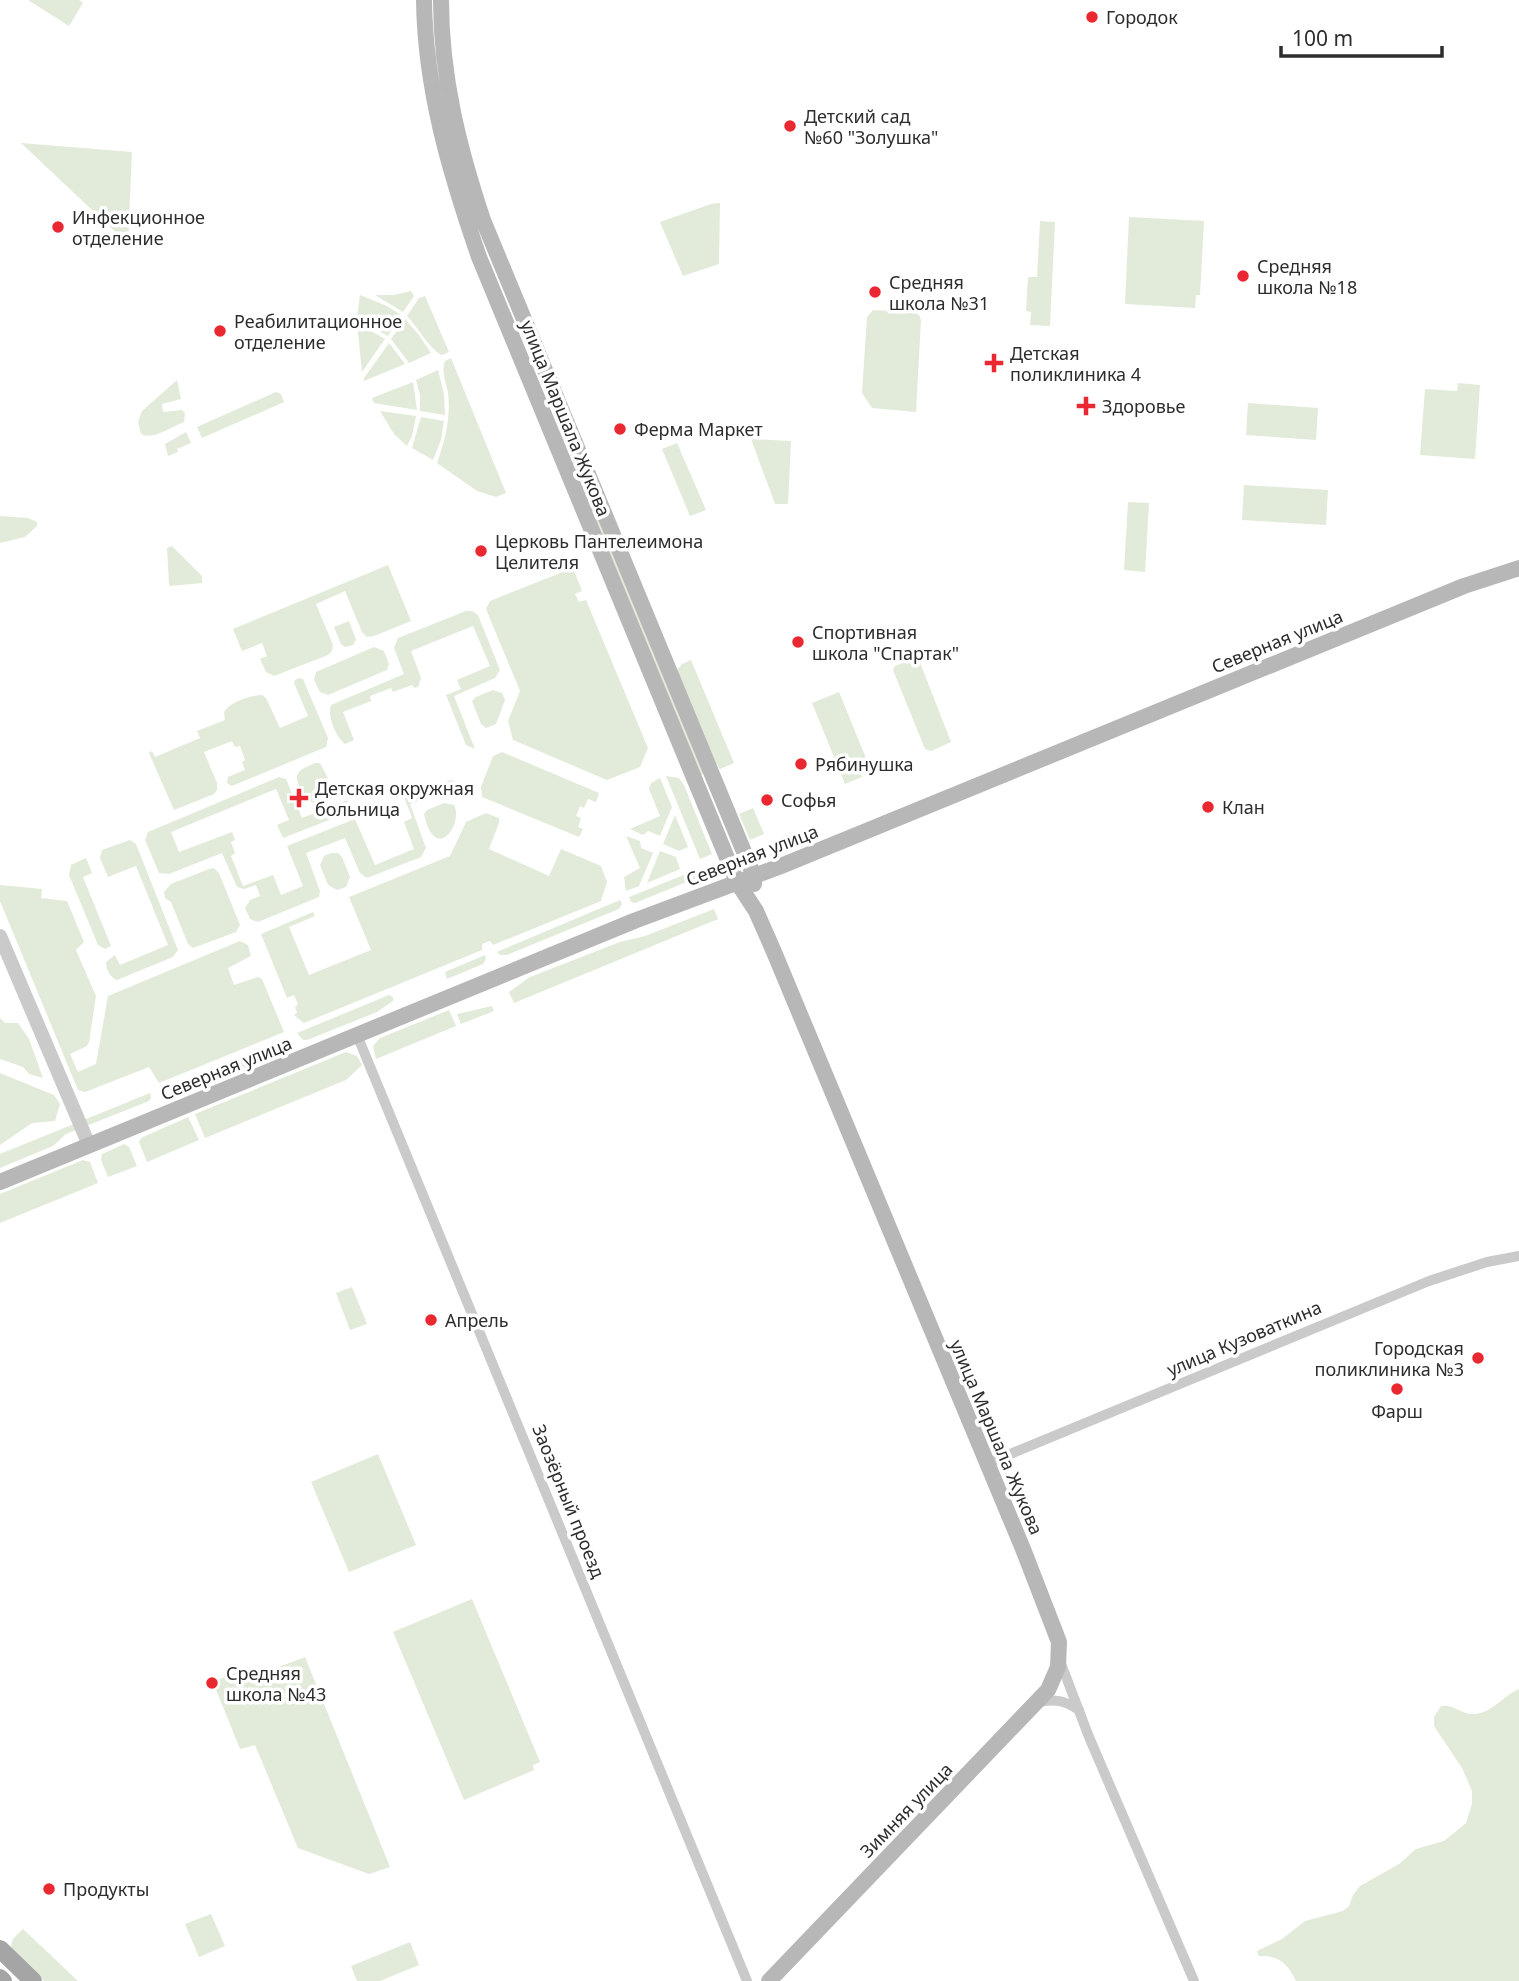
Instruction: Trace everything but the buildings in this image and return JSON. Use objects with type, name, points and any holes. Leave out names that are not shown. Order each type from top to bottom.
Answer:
[{"type":"main road","name":"улица Маршала Жукова","points":[[433,5],[463,159],[483,220],[754,876],[756,911]]},
{"type":"main road","name":"улица Маршала Жукова","points":[[433,5],[429,68],[440,128],[455,186],[476,247],[737,882],[756,911],[1053,1623],[1059,1642],[1060,1660]]},
{"type":"main road","name":"Северная улица","points":[[0,1182],[634,921],[754,876],[1468,584],[1519,568]]},
{"type":"main road","points":[[701,793],[716,786]]},
{"type":"main road","name":"Зимняя улица","points":[[769,1981],[1036,1703],[1053,1682],[1060,1660]]},
{"type":"main road","points":[[0,1949],[33,1981]]},
{"type":"street","points":[[0,936],[89,1145]]},
{"type":"street","name":"Заозёрный проезд","points":[[357,1035],[747,1981]]},
{"type":"street","name":"улица Кузоваткина","points":[[986,1464],[1429,1281],[1487,1262],[1519,1256]]},
{"type":"street","name":"улица Маршала Жукова","points":[[1060,1660],[1194,1981]]},
{"type":"street","points":[[1036,1703],[1070,1688]]},
{"type":"street","points":[[1036,1703],[1060,1701],[1079,1710]]},
{"type":"green space","points":[[28,0],[79,0],[83,3],[69,26]]},
{"type":"green space","points":[[21,143],[132,152],[128,244],[126,242]]},
{"type":"green space","points":[[720,203],[719,264],[683,276],[660,222]]},
{"type":"green space","points":[[1129,217],[1204,221],[1200,295],[1196,295],[1195,308],[1125,304]]},
{"type":"green space","points":[[1040,221],[1055,222],[1050,326],[1030,325],[1031,312],[1026,311],[1028,277],[1037,277]]},
{"type":"green space","points":[[411,291],[414,296],[403,312],[375,295],[394,295]]},
{"type":"green space","points":[[360,295],[401,315],[388,336],[357,318]]},
{"type":"green space","points":[[425,296],[449,352],[442,355],[428,343],[407,316],[419,298]]},
{"type":"green space","points":[[873,310],[914,312],[919,315],[921,320],[916,412],[872,408],[862,393],[867,317]]},
{"type":"green space","points":[[405,319],[431,353],[409,363],[391,339]]},
{"type":"green space","points":[[357,323],[385,339],[362,372]]},
{"type":"green space","points":[[389,343],[405,364],[364,381],[364,378]]},
{"type":"green space","points":[[451,358],[506,493],[496,497],[477,491],[437,463],[445,438],[449,411],[444,365],[445,361]]},
{"type":"green space","points":[[438,370],[444,394],[445,415],[420,411],[416,380]]},
{"type":"green space","points":[[177,380],[181,399],[162,404],[163,412],[182,410],[185,413],[184,422],[157,434],[141,434],[138,422],[142,411]]},
{"type":"green space","points":[[413,382],[417,410],[374,403],[372,398]]},
{"type":"green space","points":[[1458,383],[1480,385],[1475,459],[1420,455],[1425,389],[1457,391]]},
{"type":"green space","points":[[276,392],[281,394],[284,402],[202,438],[197,427]]},
{"type":"green space","points":[[1248,403],[1318,408],[1316,440],[1246,435]]},
{"type":"green space","points":[[380,411],[416,416],[407,446],[394,434]]},
{"type":"green space","points":[[421,417],[444,421],[441,440],[433,460],[412,448]]},
{"type":"green space","points":[[561,427],[704,774],[700,775],[557,429]]},
{"type":"green space","points":[[186,432],[191,443],[168,456],[165,444]]},
{"type":"green space","points":[[751,439],[791,441],[788,504],[775,504]]},
{"type":"green space","points":[[677,443],[706,510],[690,516],[662,449]]},
{"type":"green space","points":[[1244,485],[1328,490],[1326,525],[1242,520]]},
{"type":"green space","points":[[1128,502],[1149,503],[1145,572],[1124,570]]},
{"type":"green space","points":[[0,516],[28,518],[37,522],[37,526],[25,537],[0,543]]},
{"type":"green space","points":[[172,546],[202,576],[202,583],[170,586],[167,548]]},
{"type":"green space","points":[[388,565],[411,621],[367,637],[362,632],[345,591],[316,604],[333,645],[328,655],[274,676],[266,672],[260,659],[267,656],[262,643],[242,651],[233,629]]},
{"type":"green space","points":[[573,568],[582,591],[575,594],[579,602],[586,600],[648,748],[640,767],[607,780],[513,740],[508,721],[520,691],[486,609],[490,601]]},
{"type":"green space","points":[[466,611],[478,615],[500,670],[495,678],[454,696],[475,749],[466,745],[446,695],[461,689],[457,680],[490,666],[473,626],[411,651],[421,678],[418,687],[414,688],[412,685],[393,692],[391,688],[370,696],[371,701],[343,712],[354,740],[345,744],[333,726],[331,705],[404,674],[394,648],[398,638]]},
{"type":"green space","points":[[349,621],[356,640],[353,645],[345,647],[334,627]]},
{"type":"green space","points":[[374,647],[384,651],[389,664],[387,670],[328,695],[320,692],[314,680],[316,672]]},
{"type":"green space","points":[[915,658],[919,660],[951,742],[931,751],[925,749],[893,670],[895,666]]},
{"type":"green space","points":[[691,660],[734,763],[720,769],[707,750],[677,670]]},
{"type":"green space","points":[[299,678],[303,679],[328,738],[326,747],[232,786],[227,783],[228,777],[245,770],[240,746],[235,747],[232,741],[204,752],[217,783],[217,790],[214,794],[174,810],[149,753],[152,751],[155,757],[200,738],[197,731],[225,720],[224,712],[227,708],[252,696],[262,695],[266,698],[280,728],[308,716],[294,683]]},
{"type":"green space","points":[[493,690],[502,693],[505,700],[496,724],[486,728],[481,724],[472,701]]},
{"type":"green space","points":[[839,692],[868,763],[858,767],[862,777],[845,784],[812,703]]},
{"type":"green space","points":[[502,752],[599,793],[596,802],[588,799],[584,808],[580,806],[576,816],[581,818],[578,827],[583,829],[579,837],[482,797],[481,787],[493,756]]},
{"type":"green space","points":[[320,763],[333,788],[329,796],[314,803],[305,799],[297,776],[301,770]]},
{"type":"green space","points":[[666,776],[679,778],[684,785],[712,854],[700,859]]},
{"type":"green space","points":[[279,777],[286,779],[302,818],[347,800],[352,811],[283,838],[277,825],[289,820],[276,789],[171,832],[179,852],[232,832],[235,840],[231,842],[235,853],[231,856],[243,886],[273,875],[281,895],[303,886],[287,846],[355,819],[375,865],[414,849],[404,822],[412,818],[404,797],[451,780],[461,784],[410,804],[426,848],[421,857],[367,878],[360,873],[345,838],[306,853],[320,891],[319,897],[258,922],[250,919],[245,908],[250,900],[260,896],[256,885],[244,889],[237,887],[222,853],[169,874],[159,873],[145,840],[148,832]]},
{"type":"green space","points":[[660,778],[672,807],[660,836],[648,831],[643,835],[630,829],[660,816],[649,789],[651,783]]},
{"type":"green space","points":[[444,803],[454,805],[456,813],[452,830],[441,839],[435,837],[429,829],[424,814]]},
{"type":"green space","points":[[753,808],[764,834],[750,840],[739,814]]},
{"type":"green space","points":[[486,813],[499,818],[489,849],[549,876],[561,849],[601,866],[607,882],[601,901],[493,945],[490,941],[482,944],[482,950],[304,1023],[294,1015],[297,1013],[295,1007],[298,1004],[294,995],[287,998],[261,934],[313,912],[315,916],[289,927],[309,975],[371,950],[349,897],[450,856],[466,822]]},
{"type":"green space","points":[[675,815],[688,847],[679,851],[663,844]]},
{"type":"green space","points":[[626,836],[640,841],[641,848],[653,853],[639,886],[626,891],[624,877],[640,868]]},
{"type":"green space","points":[[130,840],[136,844],[178,950],[173,957],[117,980],[110,975],[106,965],[115,955],[120,965],[168,945],[136,866],[108,877],[100,858],[102,850]]},
{"type":"green space","points":[[660,851],[676,857],[680,869],[647,883]]},
{"type":"green space","points":[[338,853],[342,857],[350,877],[346,887],[337,890],[328,885],[320,865],[324,856]]},
{"type":"green space","points":[[86,858],[92,873],[83,877],[111,946],[105,949],[98,945],[69,875],[71,865]]},
{"type":"green space","points":[[214,868],[219,873],[240,925],[236,932],[193,948],[188,944],[171,902],[165,898],[164,892],[171,884]]},
{"type":"green space","points":[[696,870],[699,877],[635,903],[631,902],[629,897]]},
{"type":"green space","points":[[0,885],[42,889],[41,898],[67,901],[84,942],[76,950],[96,996],[89,1042],[87,1046],[70,1054],[78,1072],[96,1064],[108,996],[240,941],[248,945],[251,956],[228,968],[234,985],[258,977],[262,979],[284,1032],[159,1083],[149,1067],[85,1092],[78,1090],[0,901]]},
{"type":"green space","points":[[620,900],[622,904],[619,909],[507,955],[497,952]]},
{"type":"green space","points":[[714,909],[718,919],[514,1003],[509,992],[530,977]]},
{"type":"green space","points":[[485,955],[483,964],[447,979],[445,972]]},
{"type":"green space","points":[[389,995],[393,997],[393,1001],[377,1012],[307,1040],[303,1040],[297,1033]]},
{"type":"green space","points":[[492,1006],[494,1011],[461,1024],[457,1014]]},
{"type":"green space","points":[[449,1010],[456,1026],[376,1059],[373,1046],[380,1038]]},
{"type":"green space","points":[[0,1018],[5,1023],[18,1023],[29,1039],[43,1078],[0,1059]]},
{"type":"green space","points":[[286,1038],[287,1046],[281,1052],[185,1092],[181,1081]]},
{"type":"green space","points":[[346,1052],[357,1056],[362,1065],[346,1080],[205,1138],[195,1114]]},
{"type":"green space","points":[[0,1073],[54,1095],[60,1104],[55,1121],[32,1123],[0,1145]]},
{"type":"green space","points":[[150,1093],[149,1101],[66,1134],[53,1146],[0,1168],[0,1154]]},
{"type":"green space","points":[[188,1117],[199,1140],[147,1162],[139,1142],[141,1138]]},
{"type":"green space","points":[[124,1144],[129,1147],[137,1166],[108,1177],[101,1160],[102,1154]]},
{"type":"green space","points":[[83,1160],[90,1162],[98,1183],[0,1223],[0,1194]]},
{"type":"green space","points":[[352,1287],[367,1324],[350,1330],[336,1293]]},
{"type":"green space","points":[[378,1454],[416,1545],[349,1572],[311,1482]]},
{"type":"green space","points":[[472,1599],[540,1762],[533,1765],[534,1770],[464,1800],[393,1632]]},
{"type":"green space","points":[[305,1657],[390,1867],[369,1874],[298,1848],[255,1745],[240,1749],[213,1682],[248,1667],[253,1677]]},
{"type":"green space","points":[[1519,1689],[1519,1981],[1296,1981],[1282,1962],[1272,1957],[1259,1956],[1257,1951],[1282,1939],[1305,1921],[1343,1911],[1349,1906],[1360,1886],[1399,1864],[1416,1849],[1444,1841],[1466,1823],[1472,1804],[1472,1791],[1462,1768],[1434,1726],[1434,1717],[1441,1706],[1470,1714],[1480,1713]]},
{"type":"green space","points":[[211,1914],[225,1946],[199,1957],[185,1924]]},
{"type":"green space","points":[[23,1929],[78,1981],[44,1981],[12,1950],[13,1941]]},
{"type":"green space","points":[[410,1942],[419,1965],[380,1981],[357,1981],[351,1966]]},
{"type":"place","name":"Городок","points":[[1092,17]]},
{"type":"place","name":"Детский сад №60 \"Золушка\"","points":[[790,126]]},
{"type":"place","name":"Инфекционное отделение","points":[[58,227]]},
{"type":"place","name":"Средняя школа №18","points":[[1243,276]]},
{"type":"place","name":"Средняя школа №31","points":[[875,292]]},
{"type":"place","name":"Реабилитационное отделение","points":[[220,331]]},
{"type":"place","name":"Детская поликлиника 4","points":[[994,363]]},
{"type":"place","name":"Здоровье","points":[[1086,406]]},
{"type":"place","name":"Ферма Маркет","points":[[620,429]]},
{"type":"place","name":"Церковь Пантелеимона Целителя","points":[[481,551]]},
{"type":"place","name":"Спортивная школа \"Спартак\"","points":[[798,642]]},
{"type":"place","name":"Рябинушка","points":[[801,764]]},
{"type":"place","name":"Детская окружная больница","points":[[299,798]]},
{"type":"place","name":"Софья","points":[[767,800]]},
{"type":"place","name":"Клан","points":[[1208,807]]},
{"type":"place","name":"Апрель","points":[[431,1320]]},
{"type":"place","name":"Городская поликлиника №3","points":[[1478,1358]]},
{"type":"place","name":"Фарш","points":[[1397,1389]]},
{"type":"place","name":"Средняя школа №43","points":[[212,1683]]},
{"type":"place","name":"Продукты","points":[[49,1889]]}]
